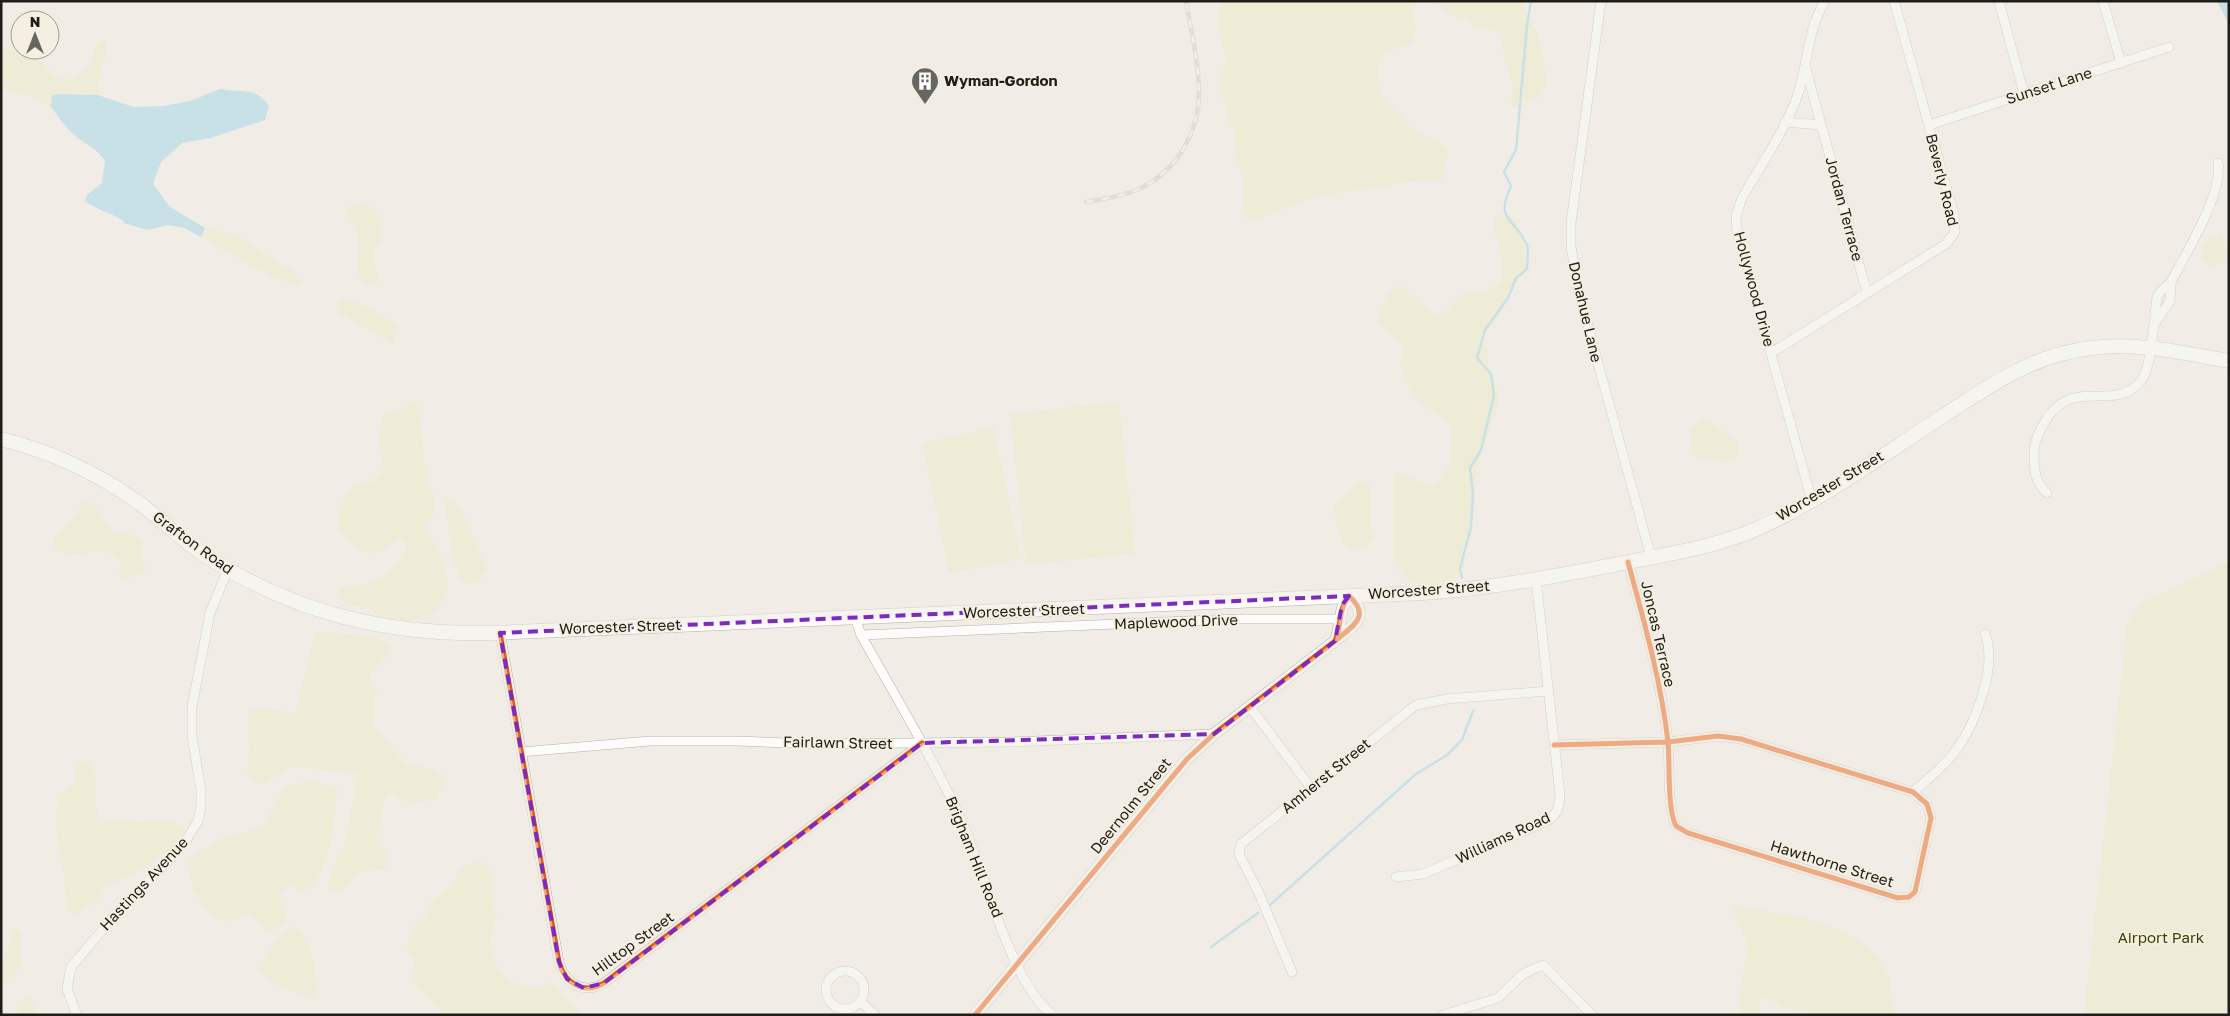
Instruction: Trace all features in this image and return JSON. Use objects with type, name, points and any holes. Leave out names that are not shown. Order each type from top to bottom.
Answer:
[{"type":"main road","name":"Worcester Street","points":[[453,633],[855,618],[1452,591],[1536,579],[1694,549],[1756,530],[1812,501],[1996,381],[2032,362],[2051,356],[2091,348],[2149,348],[2229,361]]},
{"type":"main road","name":"Grafton Road","points":[[1,439],[56,457],[99,477],[138,503],[207,557],[288,600],[336,616],[384,627],[453,633]]},
{"type":"street","name":"Donahue Lane","points":[[1601,1],[1582,154],[1571,223],[1571,246],[1578,290],[1651,558]]},
{"type":"street","name":"Hollywood Drive","points":[[1812,501],[1738,232],[1736,215],[1742,198],[1797,97],[1815,22],[1825,1]]},
{"type":"street","name":"Beverly Road","points":[[1771,353],[1946,244],[1955,232],[1955,220],[1894,1]]},
{"type":"street","points":[[1999,1],[2024,94]]},
{"type":"street","points":[[2103,1],[2121,62]]},
{"type":"street","name":"Sunset Lane","points":[[1929,125],[2169,47]]},
{"type":"street","name":"Jordan Terrace","points":[[1805,66],[1867,293]]},
{"type":"street","points":[[1785,122],[1821,125]]},
{"type":"street","points":[[2153,325],[2170,301],[2171,282],[2216,188],[2219,175],[2218,163]]},
{"type":"street","points":[[2047,493],[2036,479],[2034,466],[2036,440],[2051,412],[2064,401],[2073,397],[2112,396],[2134,387],[2140,382],[2146,370],[2156,297],[2171,282]]},
{"type":"street","name":"Joncas Terrace","points":[[1628,562],[1657,672],[1668,742]]},
{"type":"street","name":"Hastings Avenue","points":[[77,1015],[67,989],[71,967],[115,915],[171,858],[187,839],[198,821],[201,807],[201,791],[192,736],[192,707],[210,613],[228,569]]},
{"type":"street","name":"Williams Road","points":[[1396,877],[1423,874],[1554,816],[1558,810],[1560,795],[1536,579]]},
{"type":"street","points":[[1334,642],[1341,619],[1342,605],[1349,596]]},
{"type":"street","name":"Deernolm Street","points":[[975,1015],[1175,772],[1214,734],[1334,642],[1358,619],[1358,604],[1349,596]]},
{"type":"street","name":"Brigham Hill Road","points":[[855,618],[861,635],[922,744],[963,824],[1016,965],[1033,995],[1053,1015]]},
{"type":"street","name":"Maplewood Drive","points":[[861,635],[1235,619],[1341,619]]},
{"type":"street","name":"Hilltop Street","points":[[500,632],[561,968],[571,983],[577,986],[591,989],[604,983],[922,744]]},
{"type":"street","points":[[1554,745],[1668,742],[1718,736],[1734,738],[1913,792],[1948,760],[1969,729],[1988,671],[1990,651],[1985,634]]},
{"type":"street","name":"Amherst Street","points":[[1292,972],[1258,891],[1239,854],[1241,844],[1416,705],[1447,698],[1548,691]]},
{"type":"street","points":[[1250,707],[1311,788]]},
{"type":"street","name":"Fairlawn Street","points":[[521,752],[650,741],[922,744],[1214,734]]},
{"type":"street","name":"Hawthorne Street","points":[[1668,742],[1673,813],[1675,823],[1679,828],[1898,898],[1909,897],[1914,892],[1931,825],[1929,807],[1924,800],[1913,792]]},
{"type":"street","points":[[1444,1015],[1498,998],[1523,974],[1543,966],[1592,1015]]},
{"type":"street","points":[[844,971],[857,975],[864,985],[864,994],[861,1002],[855,1007],[847,1009],[836,1007],[826,994],[826,986],[830,979],[836,973],[844,971]]},
{"type":"street","points":[[861,1002],[875,1015]]},
{"type":"highlighted area","points":[[1349,596],[1342,605],[1335,641],[1214,734],[922,743],[604,983],[584,988],[567,979],[559,962],[500,633]]},
{"type":"green space","points":[[1221,1],[1421,1],[1413,8],[1416,28],[1413,40],[1403,47],[1384,51],[1377,68],[1379,84],[1387,102],[1416,132],[1439,141],[1449,152],[1442,180],[1408,182],[1314,197],[1266,216],[1251,219],[1245,217],[1242,205],[1243,178],[1236,162],[1234,130],[1229,126],[1224,100],[1220,92],[1221,74],[1226,61],[1217,22]]},
{"type":"green space","points":[[1434,1],[1523,1],[1525,11],[1533,22],[1541,45],[1547,84],[1540,96],[1519,107],[1511,107],[1513,82],[1505,62],[1501,34],[1495,30],[1476,27],[1467,19],[1451,15]]},
{"type":"green space","points":[[103,39],[107,45],[107,50],[98,84],[98,95],[58,94],[52,96],[51,107],[26,94],[1,89],[1,47],[10,49],[10,60],[39,60],[56,77],[67,80],[75,77],[87,68],[99,42]]},
{"type":"green space","points":[[363,202],[377,213],[381,228],[380,241],[376,244],[374,256],[378,282],[367,285],[357,274],[358,239],[355,227],[347,216],[345,209]]},
{"type":"green space","points":[[1499,216],[1513,217],[1517,221],[1525,246],[1526,268],[1523,276],[1511,287],[1495,322],[1485,332],[1488,365],[1498,392],[1499,401],[1476,470],[1474,511],[1465,551],[1463,570],[1459,576],[1448,581],[1431,584],[1416,583],[1406,578],[1397,567],[1393,554],[1393,475],[1397,472],[1401,473],[1428,485],[1433,485],[1440,479],[1450,456],[1451,447],[1448,421],[1432,411],[1412,392],[1403,376],[1401,342],[1377,322],[1382,306],[1391,291],[1400,285],[1436,316],[1444,313],[1463,293],[1481,293],[1500,284],[1503,267],[1494,227],[1494,219]]},
{"type":"green space","points":[[205,228],[234,234],[290,269],[300,280],[301,286],[272,277],[201,237]]},
{"type":"green space","points":[[2222,234],[2227,257],[2221,263],[2209,267],[2201,257],[2203,243]]},
{"type":"green space","points":[[342,299],[372,309],[391,321],[397,327],[393,344],[341,314],[336,305]]},
{"type":"green space","points":[[413,402],[417,403],[422,426],[424,462],[428,470],[427,483],[435,498],[434,512],[425,528],[438,550],[444,565],[447,589],[431,616],[410,621],[378,616],[370,608],[346,605],[339,598],[339,589],[372,582],[387,574],[394,567],[407,546],[400,538],[377,553],[360,551],[341,532],[338,525],[339,511],[348,491],[357,484],[372,482],[380,473],[383,458],[379,448],[378,435],[383,416],[388,412],[401,410]]},
{"type":"green space","points":[[1119,402],[1135,553],[1026,565],[1010,414]]},
{"type":"green space","points":[[1703,420],[1711,423],[1738,442],[1739,450],[1735,459],[1724,463],[1713,457],[1701,458],[1691,453],[1690,428]]},
{"type":"green space","points":[[994,428],[1021,559],[949,573],[922,443]]},
{"type":"green space","points":[[1361,481],[1371,486],[1370,524],[1374,539],[1365,547],[1354,551],[1344,545],[1337,528],[1334,507],[1336,503],[1350,493],[1356,483]]},
{"type":"green space","points":[[445,500],[453,500],[464,515],[488,569],[480,580],[469,584],[462,581],[452,557]]},
{"type":"green space","points":[[85,501],[95,504],[113,532],[139,537],[143,541],[142,559],[147,570],[123,581],[119,576],[120,562],[109,553],[74,554],[58,551],[53,545],[56,536],[68,524]]},
{"type":"green space","name":"Airport Park","points":[[2229,562],[2229,1015],[2084,1015],[2127,625],[2141,603]]},
{"type":"green space","points":[[315,632],[365,636],[391,647],[383,661],[371,674],[372,686],[378,695],[374,700],[375,727],[405,763],[434,769],[445,777],[437,800],[407,803],[392,793],[386,794],[380,829],[376,835],[379,844],[389,858],[386,869],[359,872],[349,885],[337,891],[328,888],[333,867],[345,844],[357,774],[293,766],[262,785],[253,781],[247,772],[249,754],[248,712],[252,708],[295,712]]},
{"type":"green space","points":[[79,760],[89,763],[96,775],[95,801],[100,825],[121,819],[135,822],[158,821],[172,822],[191,830],[177,849],[160,855],[147,867],[106,887],[100,891],[100,902],[89,905],[78,913],[73,914],[66,911],[64,876],[57,839],[56,812],[59,796],[74,782],[76,763]]},
{"type":"green space","points":[[315,782],[337,788],[336,813],[328,852],[313,887],[302,891],[290,885],[280,893],[286,921],[270,932],[265,931],[263,925],[245,914],[235,920],[225,921],[212,916],[193,890],[187,859],[219,840],[264,826],[282,791],[288,784]]},
{"type":"green space","points":[[482,861],[490,870],[492,876],[492,900],[497,914],[490,943],[493,957],[499,970],[509,981],[525,987],[537,988],[549,983],[554,984],[575,1009],[582,1014],[590,1015],[444,1015],[413,982],[412,971],[416,963],[409,953],[407,946],[409,937],[416,924],[427,914],[429,904],[451,887],[460,869],[467,864]]},
{"type":"green space","points":[[1732,906],[1793,916],[1816,922],[1837,929],[1857,939],[1873,951],[1887,971],[1894,1015],[1811,1015],[1806,1011],[1784,1009],[1768,996],[1760,999],[1761,1015],[1740,1015],[1739,997],[1748,946]]},
{"type":"green space","points":[[15,926],[22,935],[22,966],[1,986],[1,959],[4,958]]},
{"type":"green space","points":[[295,926],[306,938],[309,947],[315,969],[317,997],[315,999],[276,984],[263,974],[259,967],[276,941]]},
{"type":"green space","points":[[29,996],[35,1008],[35,1015],[18,1015],[21,1000]]},
{"type":"water","points":[[2217,1],[2229,1],[2229,25]]},
{"type":"water","points":[[220,89],[253,93],[264,99],[269,106],[265,120],[211,138],[182,143],[161,162],[153,184],[170,207],[205,228],[201,237],[184,228],[167,225],[148,230],[123,223],[124,221],[85,201],[87,195],[102,183],[105,161],[94,149],[74,135],[65,125],[51,107],[52,96],[58,94],[98,95],[134,107],[163,106],[190,101]]},
{"type":"waterway","points":[[1462,578],[1460,569],[1471,527],[1473,494],[1470,468],[1481,450],[1494,395],[1491,374],[1477,358],[1485,330],[1508,298],[1516,278],[1527,269],[1527,245],[1505,213],[1506,198],[1511,186],[1504,172],[1516,150],[1527,25],[1531,1]]},
{"type":"waterway","points":[[1270,905],[1416,774],[1447,755],[1462,740],[1473,711]]},
{"type":"waterway","points":[[1211,947],[1258,913]]},
{"type":"railway","points":[[1086,202],[1122,195],[1149,184],[1173,164],[1189,138],[1198,108],[1199,81],[1186,1]]},
{"type":"cycle path","points":[[1554,745],[1668,742],[1718,736],[1741,739],[1913,792],[1927,804],[1931,818],[1915,892],[1909,897],[1898,898],[1688,833],[1676,826],[1671,809],[1668,742],[1661,696],[1628,562]]},
{"type":"cycle path","points":[[975,1015],[1187,759],[1214,734],[1335,641],[1353,626],[1359,616],[1359,610],[1356,603],[1349,596],[1343,606],[1335,641]]},
{"type":"cycle path","points":[[500,633],[559,962],[566,976],[576,985],[583,987],[589,988],[604,983],[922,743]]},
{"type":"place","name":"Wyman-Gordon","points":[[925,105]]}]
